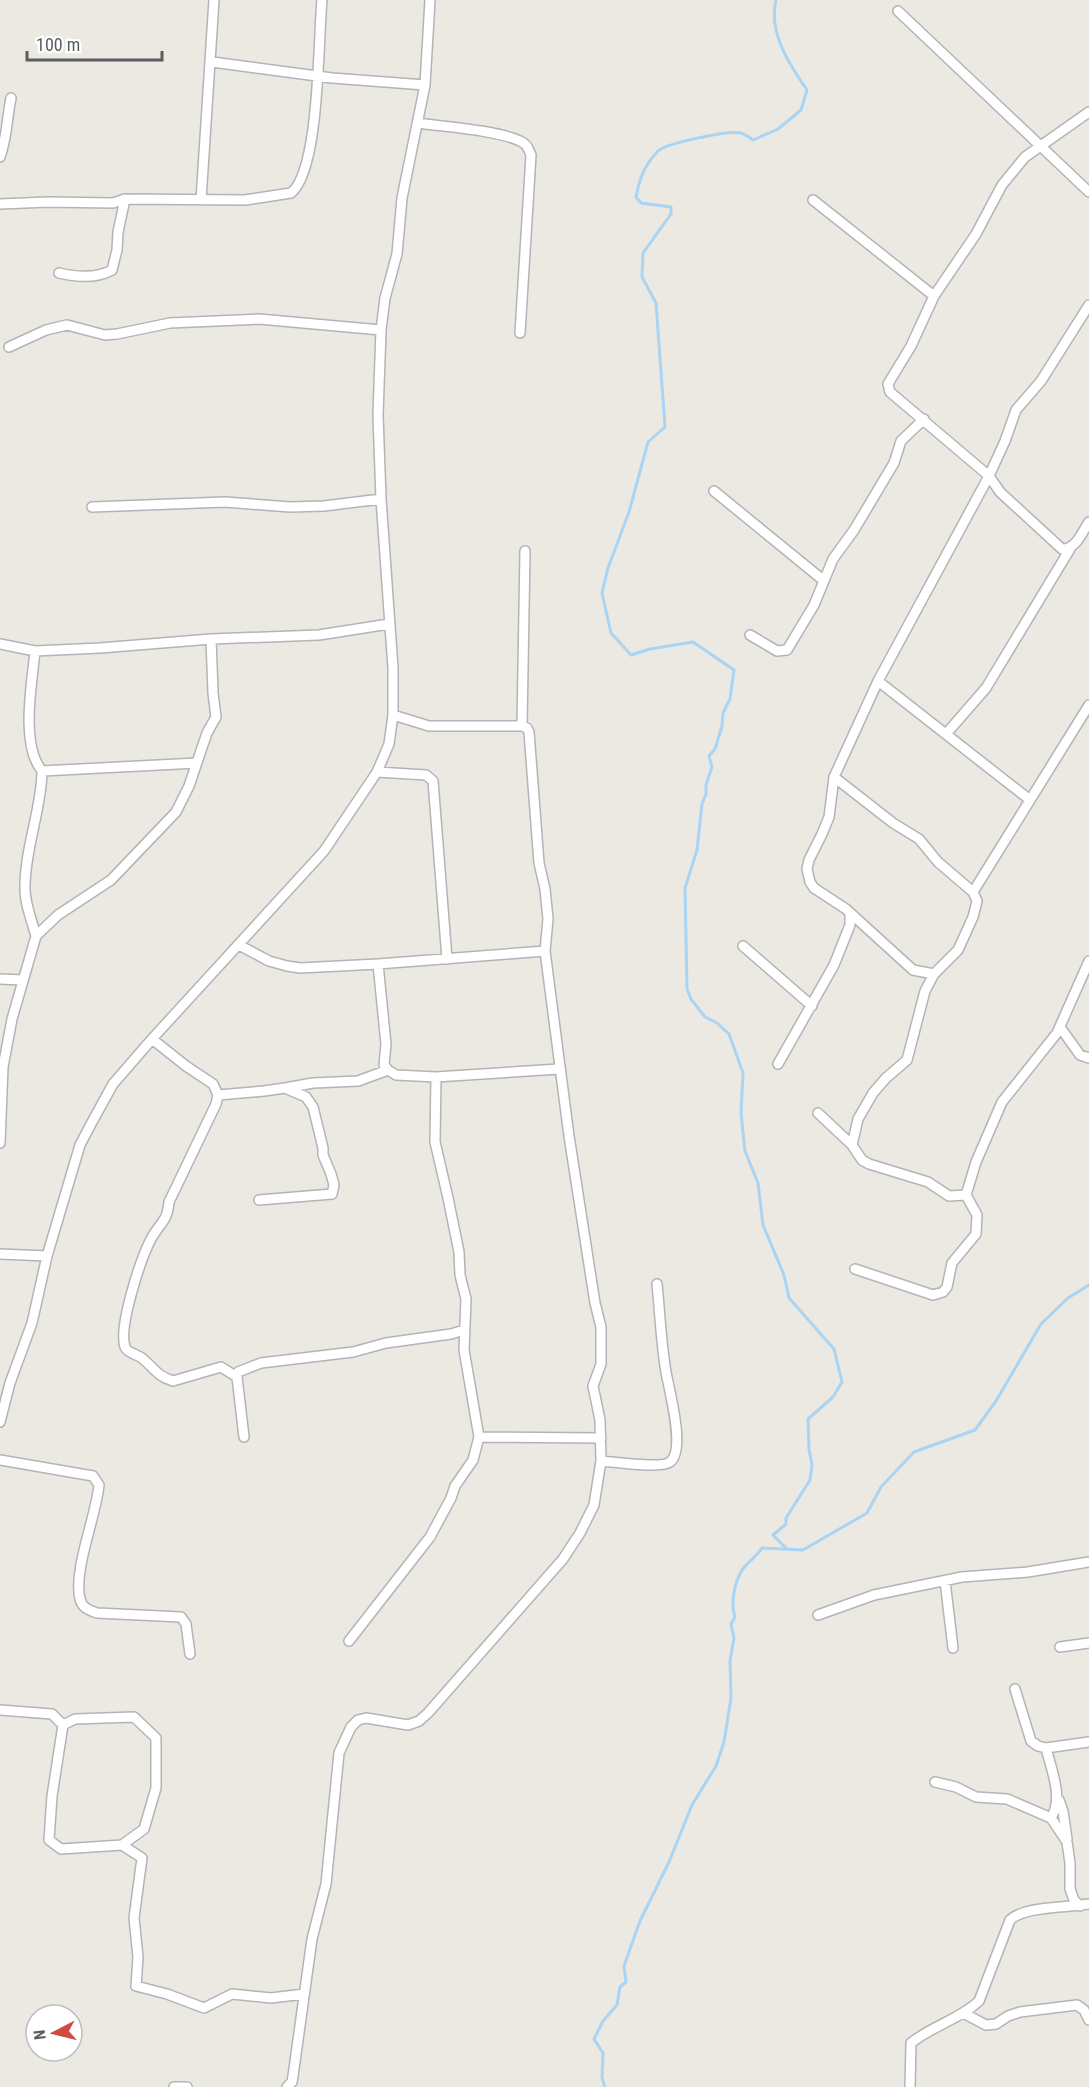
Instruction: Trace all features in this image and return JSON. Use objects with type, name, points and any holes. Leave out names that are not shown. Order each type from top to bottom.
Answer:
[{"type":"street","points":[[201,200],[212,62],[211,28],[214,0]]},
{"type":"street","points":[[0,204],[113,203],[125,199],[245,200],[281,195],[295,189],[305,167],[314,121],[322,0]]},
{"type":"street","points":[[0,1422],[10,1383],[32,1323],[47,1256],[80,1145],[114,1084],[152,1039],[324,851],[377,772],[389,744],[393,715],[393,668],[381,499],[378,415],[381,330],[385,298],[397,254],[402,198],[425,85],[430,0]]},
{"type":"street","points":[[898,11],[1089,192]]},
{"type":"street","points":[[212,62],[318,76],[425,85]]},
{"type":"street","points":[[0,157],[6,137],[6,122],[11,98]]},
{"type":"street","points":[[1070,549],[1062,549],[1000,492],[989,476],[890,392],[888,384],[912,346],[934,296],[976,234],[1002,185],[1025,157],[1089,112]]},
{"type":"street","points":[[418,123],[489,134],[519,141],[527,146],[531,155],[520,333]]},
{"type":"street","points":[[59,273],[78,277],[105,274],[112,270],[125,199]]},
{"type":"street","points":[[813,200],[934,296]]},
{"type":"street","points":[[934,975],[913,970],[850,913],[814,888],[807,876],[809,860],[829,817],[834,777],[878,681],[989,476],[1016,410],[1041,381],[1089,305]]},
{"type":"street","points":[[9,347],[46,330],[66,325],[105,335],[170,323],[259,319],[381,330]]},
{"type":"street","points":[[750,635],[777,651],[788,650],[814,604],[833,559],[854,530],[894,463],[901,441],[924,419]]},
{"type":"street","points":[[714,490],[823,580]]},
{"type":"street","points":[[92,507],[225,502],[290,507],[324,506],[381,499]]},
{"type":"street","points":[[945,734],[986,688],[1070,549],[1089,522]]},
{"type":"street","points":[[522,726],[525,551]]},
{"type":"street","points":[[0,644],[35,651],[100,648],[211,639],[319,635],[389,624]]},
{"type":"street","points":[[0,1143],[3,1067],[12,1019],[36,936],[58,915],[111,880],[176,812],[189,786],[207,733],[214,723],[217,712],[213,693],[211,639]]},
{"type":"street","points":[[35,651],[28,726],[37,765],[42,771],[24,888],[36,936]]},
{"type":"street","points":[[878,681],[1030,801]]},
{"type":"street","points":[[973,892],[1089,705]]},
{"type":"street","points":[[287,2087],[292,2082],[312,1939],[326,1884],[339,1753],[351,1727],[358,1720],[366,1718],[408,1725],[419,1721],[428,1713],[563,1559],[594,1505],[601,1461],[600,1420],[593,1386],[601,1364],[601,1327],[595,1303],[559,1069],[544,951],[548,919],[539,863],[529,732],[522,726],[429,726],[393,715]]},
{"type":"street","points":[[42,771],[197,763]]},
{"type":"street","points":[[377,772],[426,775],[434,781],[447,959]]},
{"type":"street","points":[[834,777],[893,823],[919,839],[938,862],[973,892],[977,905],[958,950],[934,975],[925,991],[907,1059],[873,1093],[858,1119],[852,1146]]},
{"type":"street","points":[[778,1065],[796,1028],[812,1006],[834,964],[850,925],[850,913]]},
{"type":"street","points":[[239,945],[269,961],[286,966],[308,968],[544,951]]},
{"type":"street","points":[[743,946],[812,1006]]},
{"type":"street","points":[[855,1269],[933,1294],[943,1292],[947,1287],[952,1263],[976,1234],[978,1215],[966,1196],[976,1162],[1002,1102],[1057,1033],[1089,961]]},
{"type":"street","points":[[378,964],[386,1044],[384,1065],[396,1075],[436,1077],[559,1069]]},
{"type":"street","points":[[0,979],[23,980]]},
{"type":"street","points":[[1060,1027],[1080,1054],[1089,1058]]},
{"type":"street","points":[[152,1039],[213,1084],[218,1095],[216,1104],[169,1202],[168,1215],[152,1238],[140,1265],[129,1305],[124,1342],[129,1352],[143,1359],[153,1371],[165,1379],[173,1381],[220,1367],[237,1377]]},
{"type":"street","points":[[218,1095],[313,1083],[358,1081],[388,1070]]},
{"type":"street","points":[[349,1641],[430,1537],[455,1486],[473,1460],[479,1437],[464,1350],[466,1299],[460,1275],[459,1252],[435,1142],[436,1077]]},
{"type":"street","points":[[259,1200],[332,1194],[334,1185],[323,1155],[313,1107],[306,1097],[285,1088]]},
{"type":"street","points":[[818,1113],[852,1146],[862,1160],[869,1164],[928,1182],[949,1196],[966,1196]]},
{"type":"street","points":[[0,1254],[47,1256]]},
{"type":"street","points":[[601,1461],[664,1465],[669,1464],[676,1452],[676,1426],[666,1373],[657,1284]]},
{"type":"street","points":[[244,1437],[237,1377],[238,1372],[246,1368],[261,1363],[353,1352],[386,1343],[451,1334],[464,1330]]},
{"type":"street","points":[[479,1437],[601,1438]]},
{"type":"street","points":[[0,1460],[93,1476],[99,1485],[98,1504],[85,1548],[79,1581],[80,1600],[85,1608],[97,1613],[181,1617],[186,1624],[189,1654]]},
{"type":"street","points":[[818,1615],[874,1596],[962,1577],[1028,1572],[1089,1562]]},
{"type":"street","points":[[945,1581],[953,1648]]},
{"type":"street","points":[[1060,1647],[1089,1643]]},
{"type":"street","points":[[1015,1689],[1031,1741],[1046,1748],[1089,1742]]},
{"type":"street","points":[[0,1710],[52,1714],[63,1725]]},
{"type":"street","points":[[134,1717],[156,1738],[156,1788],[144,1829],[122,1845],[60,1849],[49,1840],[52,1796],[63,1725],[75,1719],[134,1717]]},
{"type":"street","points":[[1046,1748],[1056,1795],[1063,1811],[1070,1863],[1070,1889],[1074,1900],[1084,1905]]},
{"type":"street","points":[[935,1782],[956,1787],[976,1797],[1007,1799],[1051,1818],[1067,1842]]},
{"type":"street","points":[[1051,1818],[1056,1810],[1056,1795]]},
{"type":"street","points":[[122,1845],[142,1858],[134,1918],[138,1957],[136,1986],[167,1994],[204,2008],[232,1995],[271,1998],[304,1994]]},
{"type":"street","points":[[910,2087],[911,2043],[980,2001],[1008,1924],[1015,1915],[1029,1910],[1084,1905]]},
{"type":"street","points":[[963,2013],[986,2025],[996,2024],[1020,2012],[1077,2006],[1084,2010],[1089,2020]]},
{"type":"street","points":[[174,2087],[187,2087]]},
{"type":"waterway","points":[[605,2087],[602,2078],[603,2053],[594,2039],[603,2021],[617,2005],[620,1987],[626,1982],[624,1966],[640,1921],[669,1862],[692,1805],[716,1766],[724,1742],[731,1698],[730,1661],[734,1638],[731,1624],[735,1617],[733,1599],[737,1580],[742,1570],[762,1548],[803,1550],[787,1549],[773,1535],[786,1524],[786,1518],[810,1480],[812,1465],[808,1419],[833,1397],[842,1382],[834,1349],[789,1298],[784,1275],[763,1225],[758,1183],[745,1151],[741,1113],[743,1073],[729,1034],[717,1023],[705,1017],[691,999],[687,989],[685,888],[697,850],[702,804],[712,767],[709,756],[715,749],[722,726],[723,713],[730,699],[734,670],[693,642],[650,649],[631,655],[611,633],[602,593],[608,568],[629,512],[648,442],[665,427],[656,303],[642,277],[643,253],[671,214],[671,207],[641,203],[636,197],[639,183],[649,162],[658,151],[664,148],[724,133],[741,133],[753,140],[778,129],[801,110],[807,90],[787,59],[778,36],[774,12],[776,0]]},
{"type":"waterway","points":[[803,1550],[867,1513],[881,1487],[914,1452],[975,1430],[996,1401],[1041,1324],[1068,1298],[1089,1285]]}]
